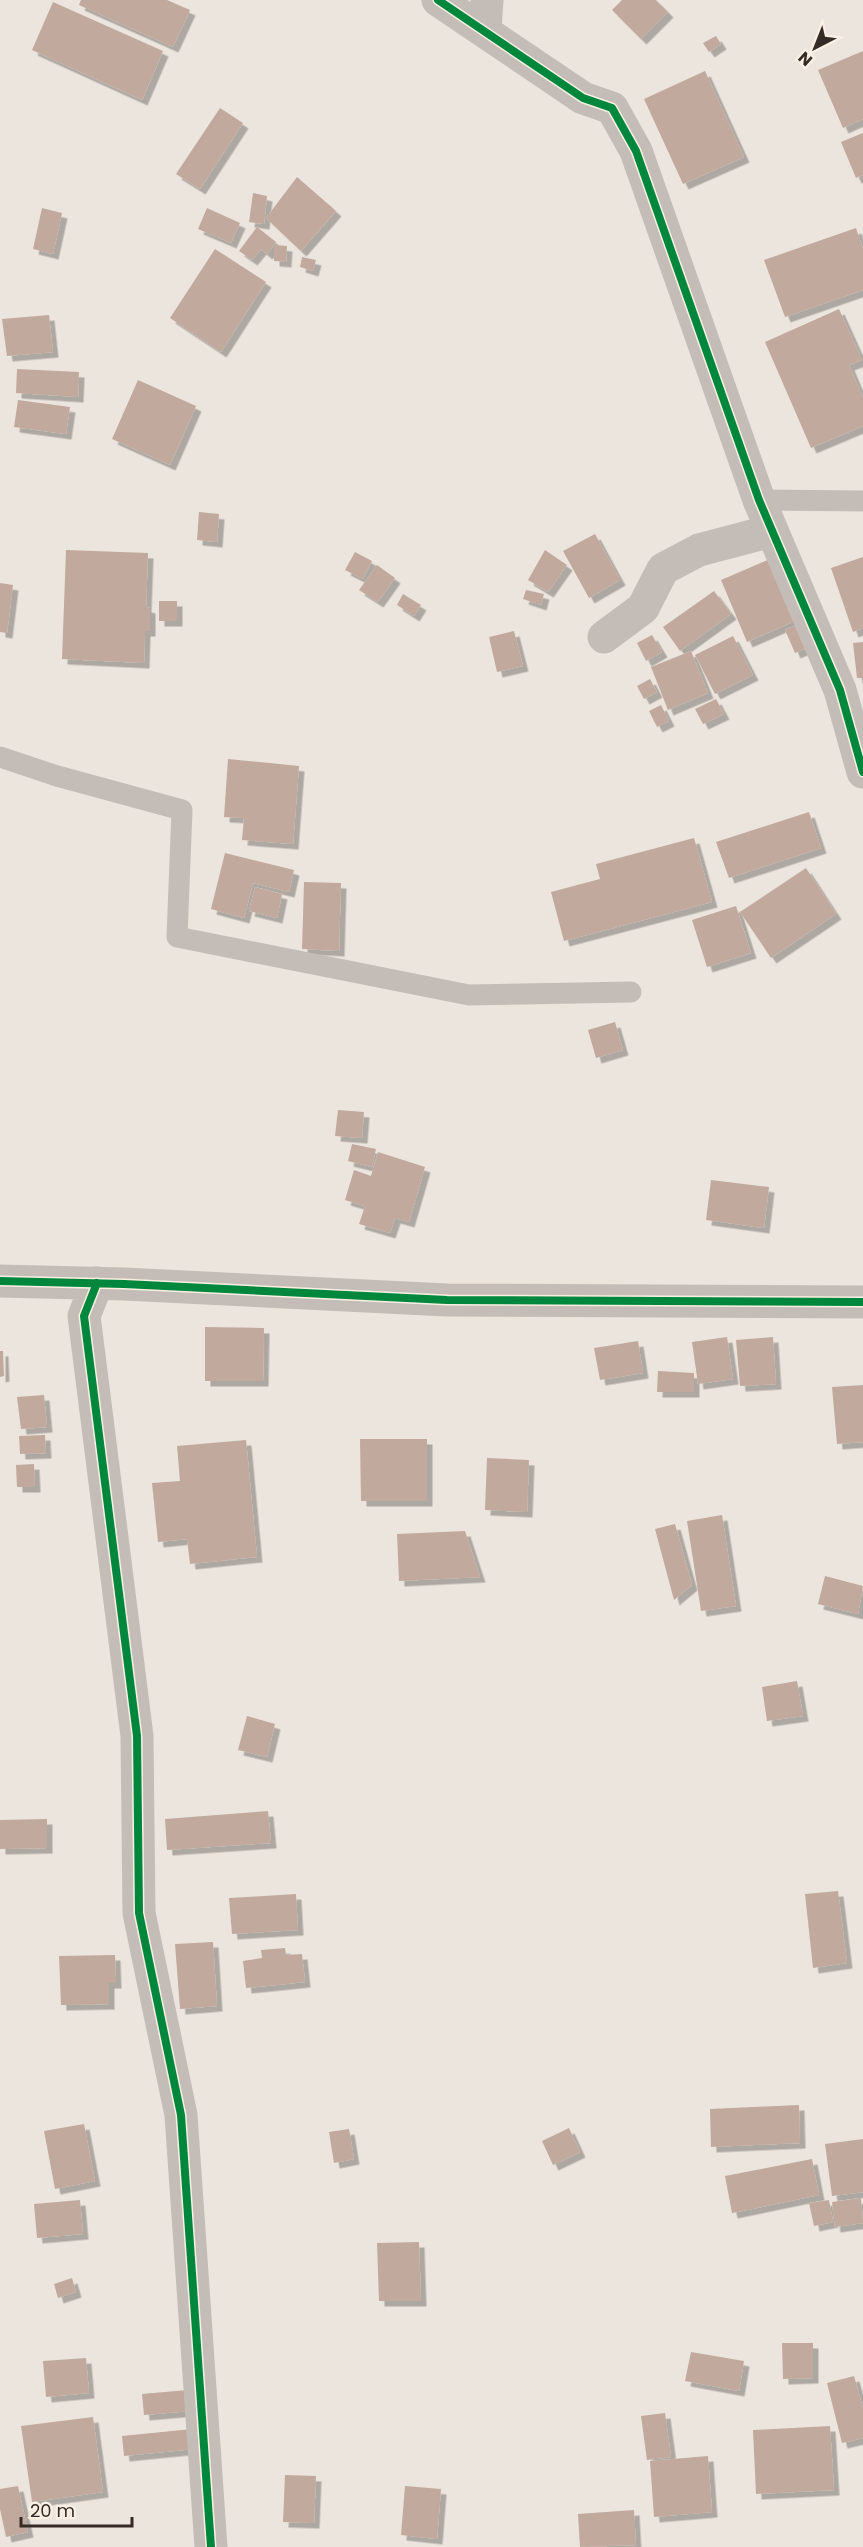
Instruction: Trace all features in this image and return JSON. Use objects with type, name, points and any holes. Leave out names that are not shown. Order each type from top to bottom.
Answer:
[{"type":"street","points":[[438,0],[486,16],[527,62],[583,98],[612,108],[636,151],[759,500],[840,690],[863,772]]},
{"type":"street","points":[[604,637],[644,608],[663,569],[699,550],[771,531]]},
{"type":"street","points":[[0,1281],[97,1283],[447,1300],[863,1302]]},
{"type":"street","points":[[97,1283],[84,1316],[137,1737],[139,1913],[181,2115],[211,2547]]},
{"type":"lane","points":[[759,500],[863,501]]},
{"type":"lane","points":[[0,757],[57,776],[182,810],[177,937],[469,995],[631,992]]},
{"type":"building","points":[[81,0],[167,0],[190,10],[173,47],[79,5]]},
{"type":"building","points":[[622,0],[656,0],[668,12],[641,39],[612,10]]},
{"type":"building","points":[[53,2],[163,51],[142,100],[32,50]]},
{"type":"building","points":[[716,36],[721,44],[709,52],[703,43]]},
{"type":"building","points":[[863,51],[863,119],[843,128],[818,70]]},
{"type":"building","points":[[705,71],[744,157],[683,184],[644,99]]},
{"type":"building","points":[[220,108],[243,123],[200,189],[176,174]]},
{"type":"building","points":[[863,133],[863,175],[856,178],[841,142]]},
{"type":"building","points":[[297,177],[336,211],[301,251],[266,218]]},
{"type":"building","points":[[253,193],[267,196],[264,224],[249,222]]},
{"type":"building","points":[[42,208],[62,213],[53,254],[33,249]]},
{"type":"building","points":[[207,208],[240,223],[231,243],[198,229]]},
{"type":"building","points":[[257,227],[276,242],[267,254],[261,249],[252,260],[239,251]]},
{"type":"building","points":[[856,228],[863,249],[863,290],[785,317],[764,260]]},
{"type":"building","points":[[274,245],[287,246],[286,262],[274,261]]},
{"type":"building","points":[[215,249],[266,282],[221,352],[170,318]]},
{"type":"building","points":[[302,257],[316,260],[313,271],[300,267]]},
{"type":"building","points":[[839,309],[862,360],[849,365],[863,398],[863,426],[811,448],[765,342]]},
{"type":"building","points":[[49,315],[53,352],[7,356],[2,319]]},
{"type":"building","points":[[17,369],[79,372],[78,397],[16,393]]},
{"type":"building","points":[[138,380],[196,406],[170,465],[112,439]]},
{"type":"building","points":[[18,400],[70,407],[66,434],[14,427]]},
{"type":"building","points":[[199,512],[219,514],[217,542],[197,540]]},
{"type":"building","points":[[595,534],[620,580],[589,598],[563,551]]},
{"type":"building","points":[[66,550],[148,553],[146,607],[150,608],[150,631],[145,631],[144,663],[62,659]]},
{"type":"building","points":[[545,550],[567,565],[548,592],[528,580]]},
{"type":"building","points":[[355,552],[372,561],[363,579],[345,570]]},
{"type":"building","points":[[863,557],[863,628],[853,632],[831,568]]},
{"type":"building","points":[[770,559],[797,620],[747,642],[721,580]]},
{"type":"building","points":[[377,565],[395,578],[378,602],[359,590]]},
{"type":"building","points":[[0,583],[13,585],[7,633],[0,632]]},
{"type":"building","points":[[526,590],[544,594],[541,605],[523,599]]},
{"type":"building","points":[[714,591],[731,614],[680,651],[663,627]]},
{"type":"building","points":[[403,594],[421,605],[414,616],[397,605]]},
{"type":"building","points":[[159,601],[177,601],[177,621],[159,621]]},
{"type":"building","points":[[799,624],[809,647],[795,653],[785,630]]},
{"type":"building","points":[[514,631],[523,666],[497,672],[489,637]]},
{"type":"building","points":[[652,635],[662,652],[646,661],[637,643]]},
{"type":"building","points":[[733,636],[753,675],[715,694],[695,655]]},
{"type":"building","points":[[863,642],[863,678],[857,678],[853,643]]},
{"type":"building","points":[[691,651],[708,693],[668,710],[651,667]]},
{"type":"building","points":[[650,679],[657,692],[644,699],[637,686]]},
{"type":"building","points":[[716,699],[724,714],[703,724],[695,709]]},
{"type":"building","points":[[661,705],[669,721],[657,727],[649,711]]},
{"type":"building","points":[[228,759],[299,766],[293,844],[242,840],[244,818],[224,817]]},
{"type":"building","points":[[809,812],[821,848],[729,878],[716,842]]},
{"type":"building","points":[[694,838],[712,902],[564,941],[551,892],[600,879],[596,864]]},
{"type":"building","points":[[225,853],[294,870],[289,892],[253,883],[244,918],[211,909]]},
{"type":"building","points":[[806,868],[836,914],[771,958],[740,912]]},
{"type":"building","points":[[304,882],[341,883],[339,951],[302,949]]},
{"type":"building","points":[[255,887],[282,894],[277,918],[249,911]]},
{"type":"building","points":[[736,906],[751,953],[707,967],[692,920]]},
{"type":"building","points":[[615,1022],[623,1050],[596,1058],[588,1030]]},
{"type":"building","points":[[338,1110],[364,1112],[362,1138],[335,1136]]},
{"type":"building","points":[[352,1144],[376,1149],[372,1167],[348,1161]]},
{"type":"building","points":[[378,1152],[425,1167],[409,1222],[395,1218],[390,1233],[359,1224],[365,1206],[345,1200],[354,1170],[371,1176]]},
{"type":"building","points":[[711,1180],[769,1187],[764,1228],[706,1220]]},
{"type":"building","points":[[205,1327],[264,1328],[263,1381],[205,1381]]},
{"type":"building","points":[[727,1337],[733,1379],[698,1384],[692,1342]]},
{"type":"building","points":[[773,1337],[776,1384],[740,1386],[736,1340]]},
{"type":"building","points":[[638,1341],[643,1373],[600,1380],[594,1348]]},
{"type":"building","points":[[0,1351],[3,1351],[4,1376],[0,1377]]},
{"type":"building","points":[[658,1371],[694,1373],[694,1392],[657,1392]]},
{"type":"building","points":[[863,1385],[863,1442],[837,1444],[832,1387]]},
{"type":"building","points":[[44,1395],[47,1427],[21,1429],[17,1397]]},
{"type":"building","points":[[45,1435],[46,1453],[20,1454],[19,1436]]},
{"type":"building","points":[[360,1439],[427,1439],[427,1501],[361,1501]]},
{"type":"building","points":[[246,1440],[257,1557],[190,1564],[187,1539],[158,1542],[152,1483],[180,1481],[177,1446]]},
{"type":"building","points":[[487,1458],[529,1460],[527,1512],[485,1510]]},
{"type":"building","points":[[34,1464],[35,1487],[17,1487],[16,1465]]},
{"type":"building","points":[[722,1515],[736,1606],[701,1611],[687,1521]]},
{"type":"building","points":[[675,1524],[692,1585],[674,1600],[655,1529]]},
{"type":"building","points":[[465,1531],[480,1577],[399,1581],[397,1534]]},
{"type":"building","points":[[825,1576],[863,1586],[858,1614],[818,1604]]},
{"type":"building","points":[[797,1681],[803,1716],[767,1721],[762,1687]]},
{"type":"building","points":[[247,1716],[275,1724],[267,1757],[238,1750]]},
{"type":"building","points":[[268,1811],[271,1843],[167,1850],[165,1819]]},
{"type":"building","points":[[47,1819],[47,1848],[0,1849],[0,1820]]},
{"type":"building","points":[[838,1891],[847,1963],[813,1968],[805,1894]]},
{"type":"building","points":[[296,1894],[298,1930],[232,1934],[229,1898]]},
{"type":"building","points":[[213,1942],[217,2006],[180,2009],[175,1944]]},
{"type":"building","points":[[285,1948],[286,1955],[302,1954],[305,1982],[246,1988],[243,1961],[262,1958],[261,1950]]},
{"type":"building","points":[[115,1955],[116,1983],[109,1983],[109,2004],[61,2005],[59,1956]]},
{"type":"building","points":[[799,2105],[800,2143],[711,2147],[710,2109]]},
{"type":"building","points":[[84,2124],[95,2181],[55,2189],[44,2131]]},
{"type":"building","points":[[569,2128],[580,2152],[553,2165],[542,2141]]},
{"type":"building","points":[[349,2129],[354,2159],[334,2163],[329,2132]]},
{"type":"building","points":[[863,2139],[863,2192],[832,2196],[825,2144]]},
{"type":"building","points":[[812,2159],[819,2195],[732,2213],[725,2176]]},
{"type":"building","points":[[861,2198],[863,2223],[835,2227],[832,2202]]},
{"type":"building","points":[[80,2200],[83,2234],[37,2238],[34,2204]]},
{"type":"building","points":[[829,2200],[833,2222],[814,2226],[809,2203]]},
{"type":"building","points":[[419,2242],[421,2301],[379,2301],[377,2243]]},
{"type":"building","points":[[72,2278],[76,2292],[58,2298],[54,2284]]},
{"type":"building","points":[[782,2343],[813,2343],[813,2378],[783,2379]]},
{"type":"building","points":[[691,2352],[744,2361],[739,2391],[685,2381]]},
{"type":"building","points":[[86,2358],[89,2393],[46,2397],[43,2361]]},
{"type":"building","points":[[854,2376],[863,2408],[863,2438],[842,2443],[827,2383]]},
{"type":"building","points":[[188,2390],[190,2411],[144,2415],[142,2394]]},
{"type":"building","points":[[665,2413],[671,2457],[647,2460],[641,2416]]},
{"type":"building","points":[[93,2417],[103,2492],[32,2502],[21,2426]]},
{"type":"building","points":[[830,2426],[834,2490],[756,2494],[753,2430]]},
{"type":"building","points":[[192,2429],[194,2449],[124,2456],[122,2436]]},
{"type":"building","points":[[708,2456],[712,2512],[654,2517],[650,2461]]},
{"type":"building","points":[[285,2475],[316,2476],[314,2523],[283,2522]]},
{"type":"building","points":[[18,2486],[28,2532],[6,2537],[0,2509],[0,2489]]},
{"type":"building","points":[[405,2486],[441,2489],[437,2539],[401,2535]]},
{"type":"building","points":[[634,2510],[636,2545],[580,2547],[578,2514]]},
{"type":"cycle path","points":[[438,0],[583,98],[612,108],[636,151],[759,500],[840,690],[863,772]]},
{"type":"cycle path","points":[[0,1281],[124,1284],[447,1300],[863,1302]]},
{"type":"cycle path","points":[[97,1283],[84,1316],[137,1736],[139,1913],[181,2115],[211,2547]]}]
